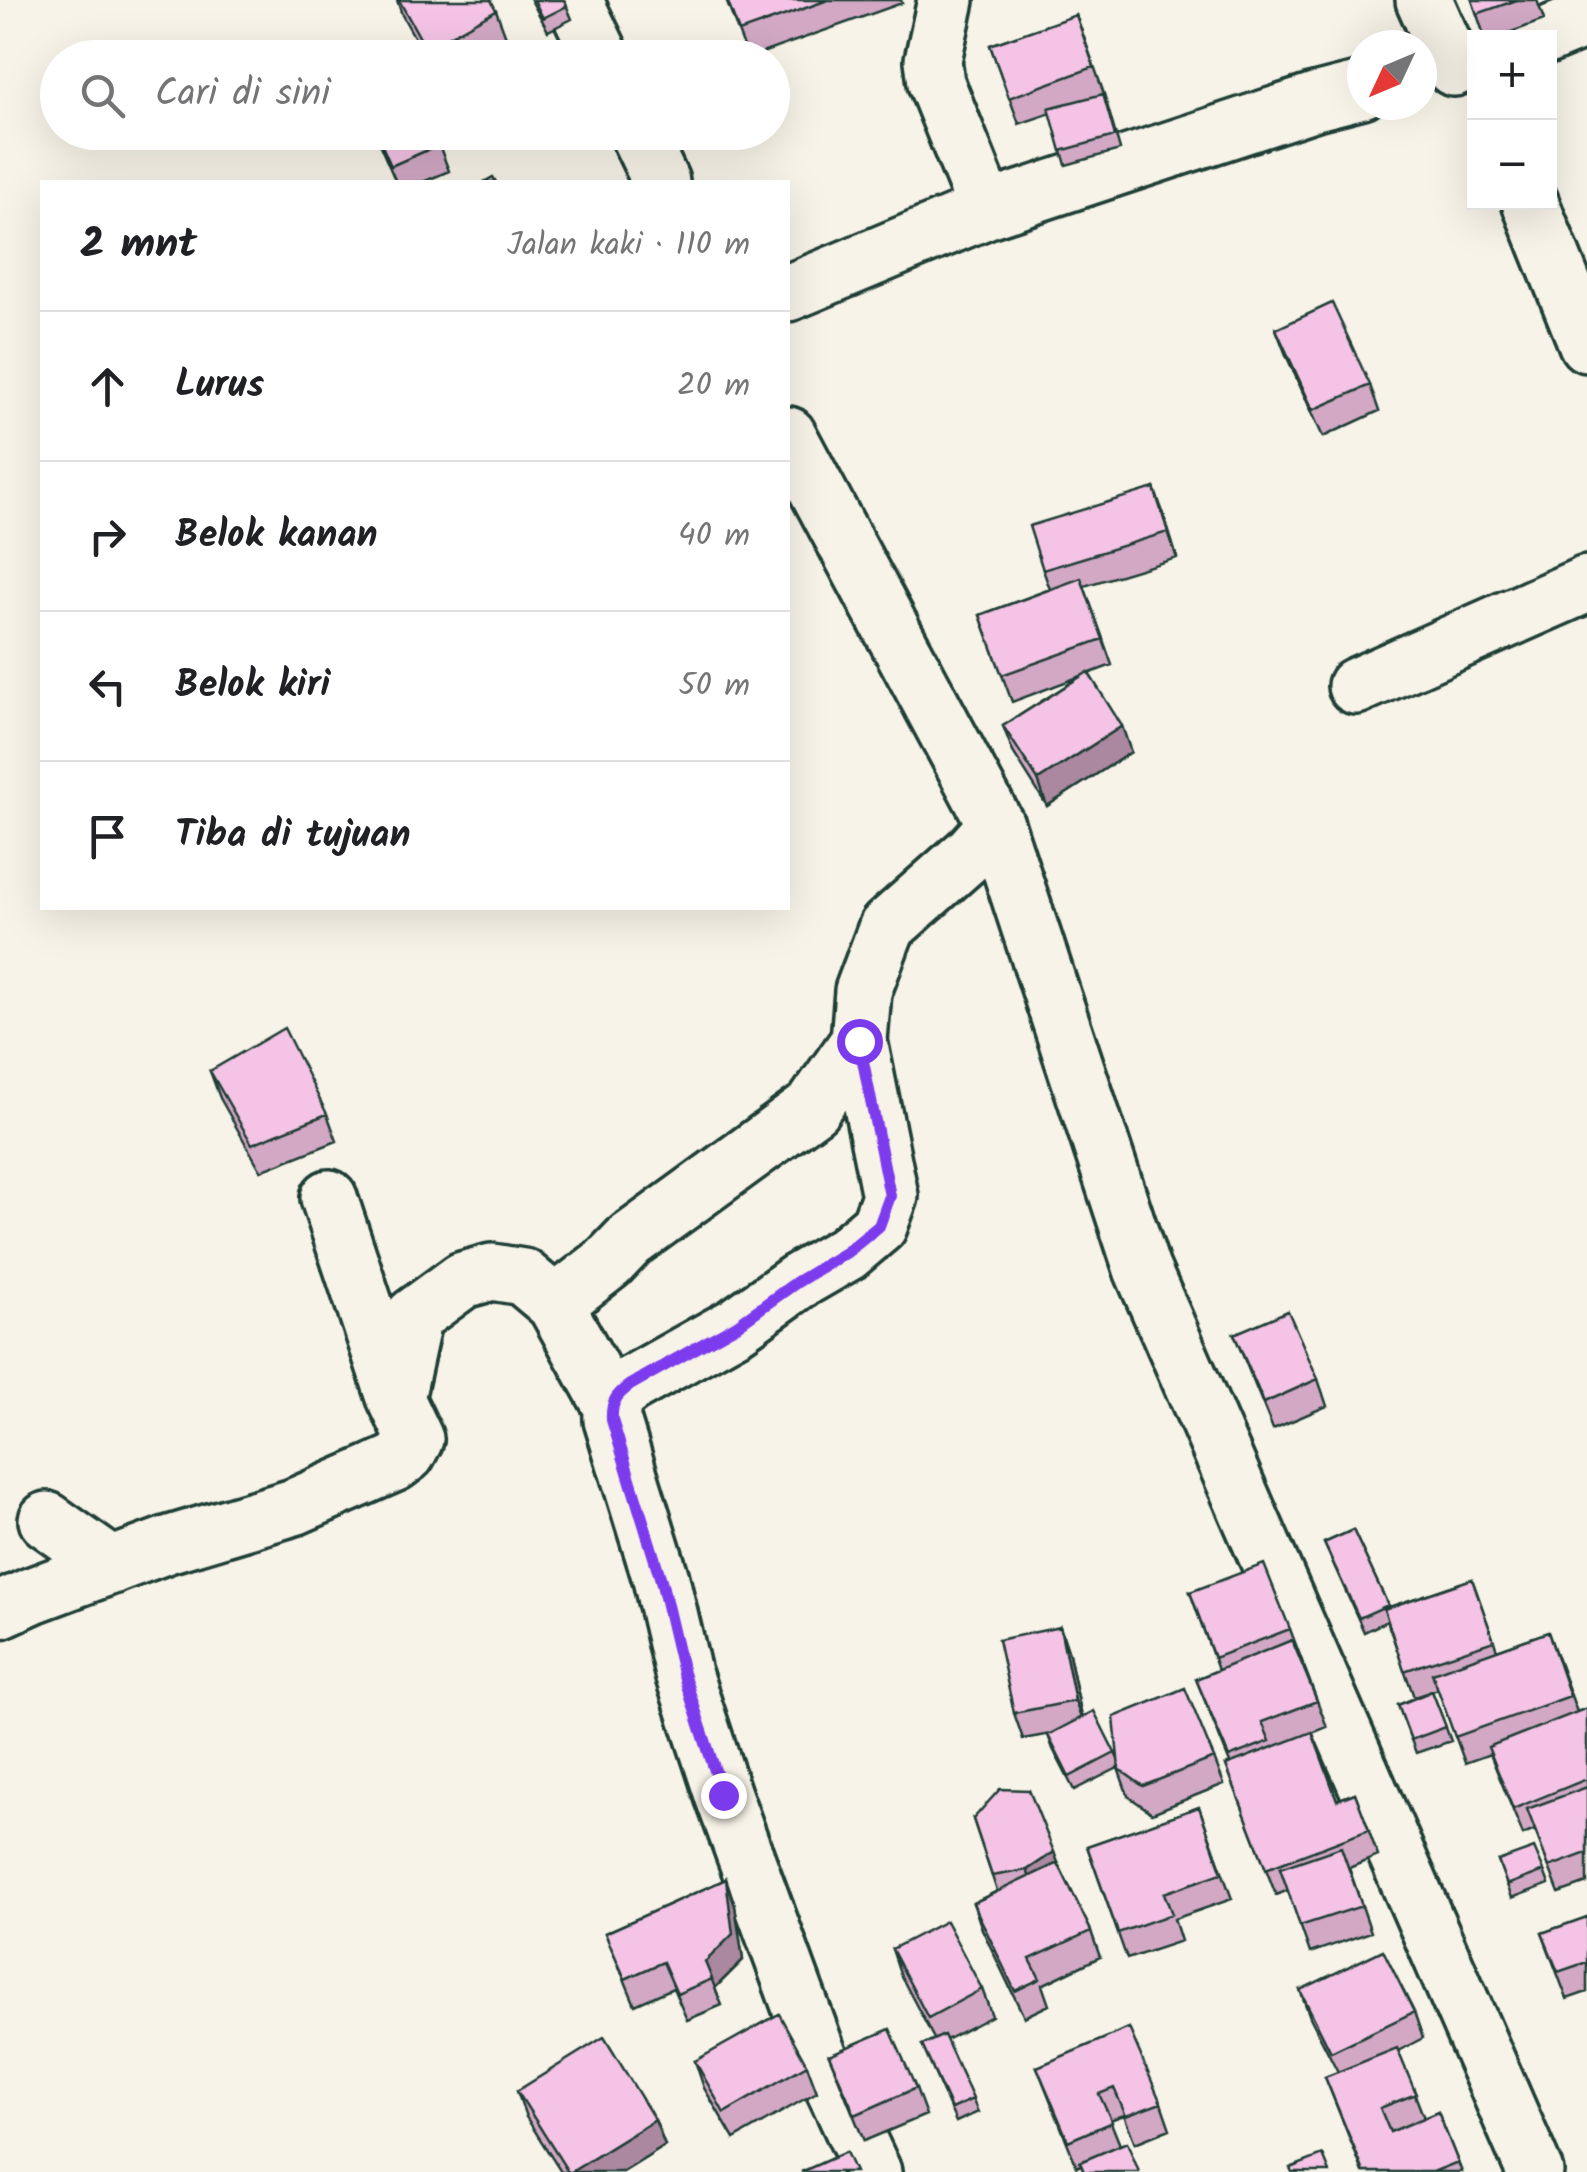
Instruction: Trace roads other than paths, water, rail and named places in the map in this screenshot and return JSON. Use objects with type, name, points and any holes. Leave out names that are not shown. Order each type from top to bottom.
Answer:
[{"type":"street","points":[[574,0],[593,40]]},
{"type":"street","points":[[946,0],[933,60],[936,82],[987,210]]},
{"type":"street","points":[[1424,0],[1450,69]]},
{"type":"street","points":[[1557,31],[1587,19]]},
{"type":"street","points":[[790,293],[987,210],[1347,94]]},
{"type":"street","points":[[646,150],[660,180]]},
{"type":"street","points":[[1533,210],[1587,344]]},
{"type":"street","points":[[790,439],[996,825],[1142,1268],[1535,2172]]},
{"type":"street","points":[[1356,686],[1587,584]]},
{"type":"street","points":[[611,1405],[630,1385],[737,1325],[847,1252],[879,1226],[890,1196],[859,1041],[863,992],[887,927],[973,851],[996,825]]},
{"type":"street","points":[[555,1304],[608,1263],[628,1240],[813,1106],[859,1041]]},
{"type":"street","points":[[0,1610],[168,1545],[294,1506],[395,1464],[408,1454],[415,1440],[396,1399],[330,1198]]},
{"type":"street","points":[[396,1399],[414,1316],[462,1280],[492,1272],[523,1277],[555,1304],[611,1405],[683,1673],[723,1795],[816,2052],[872,2172]]},
{"type":"street","points":[[48,1520],[112,1566]]}]
